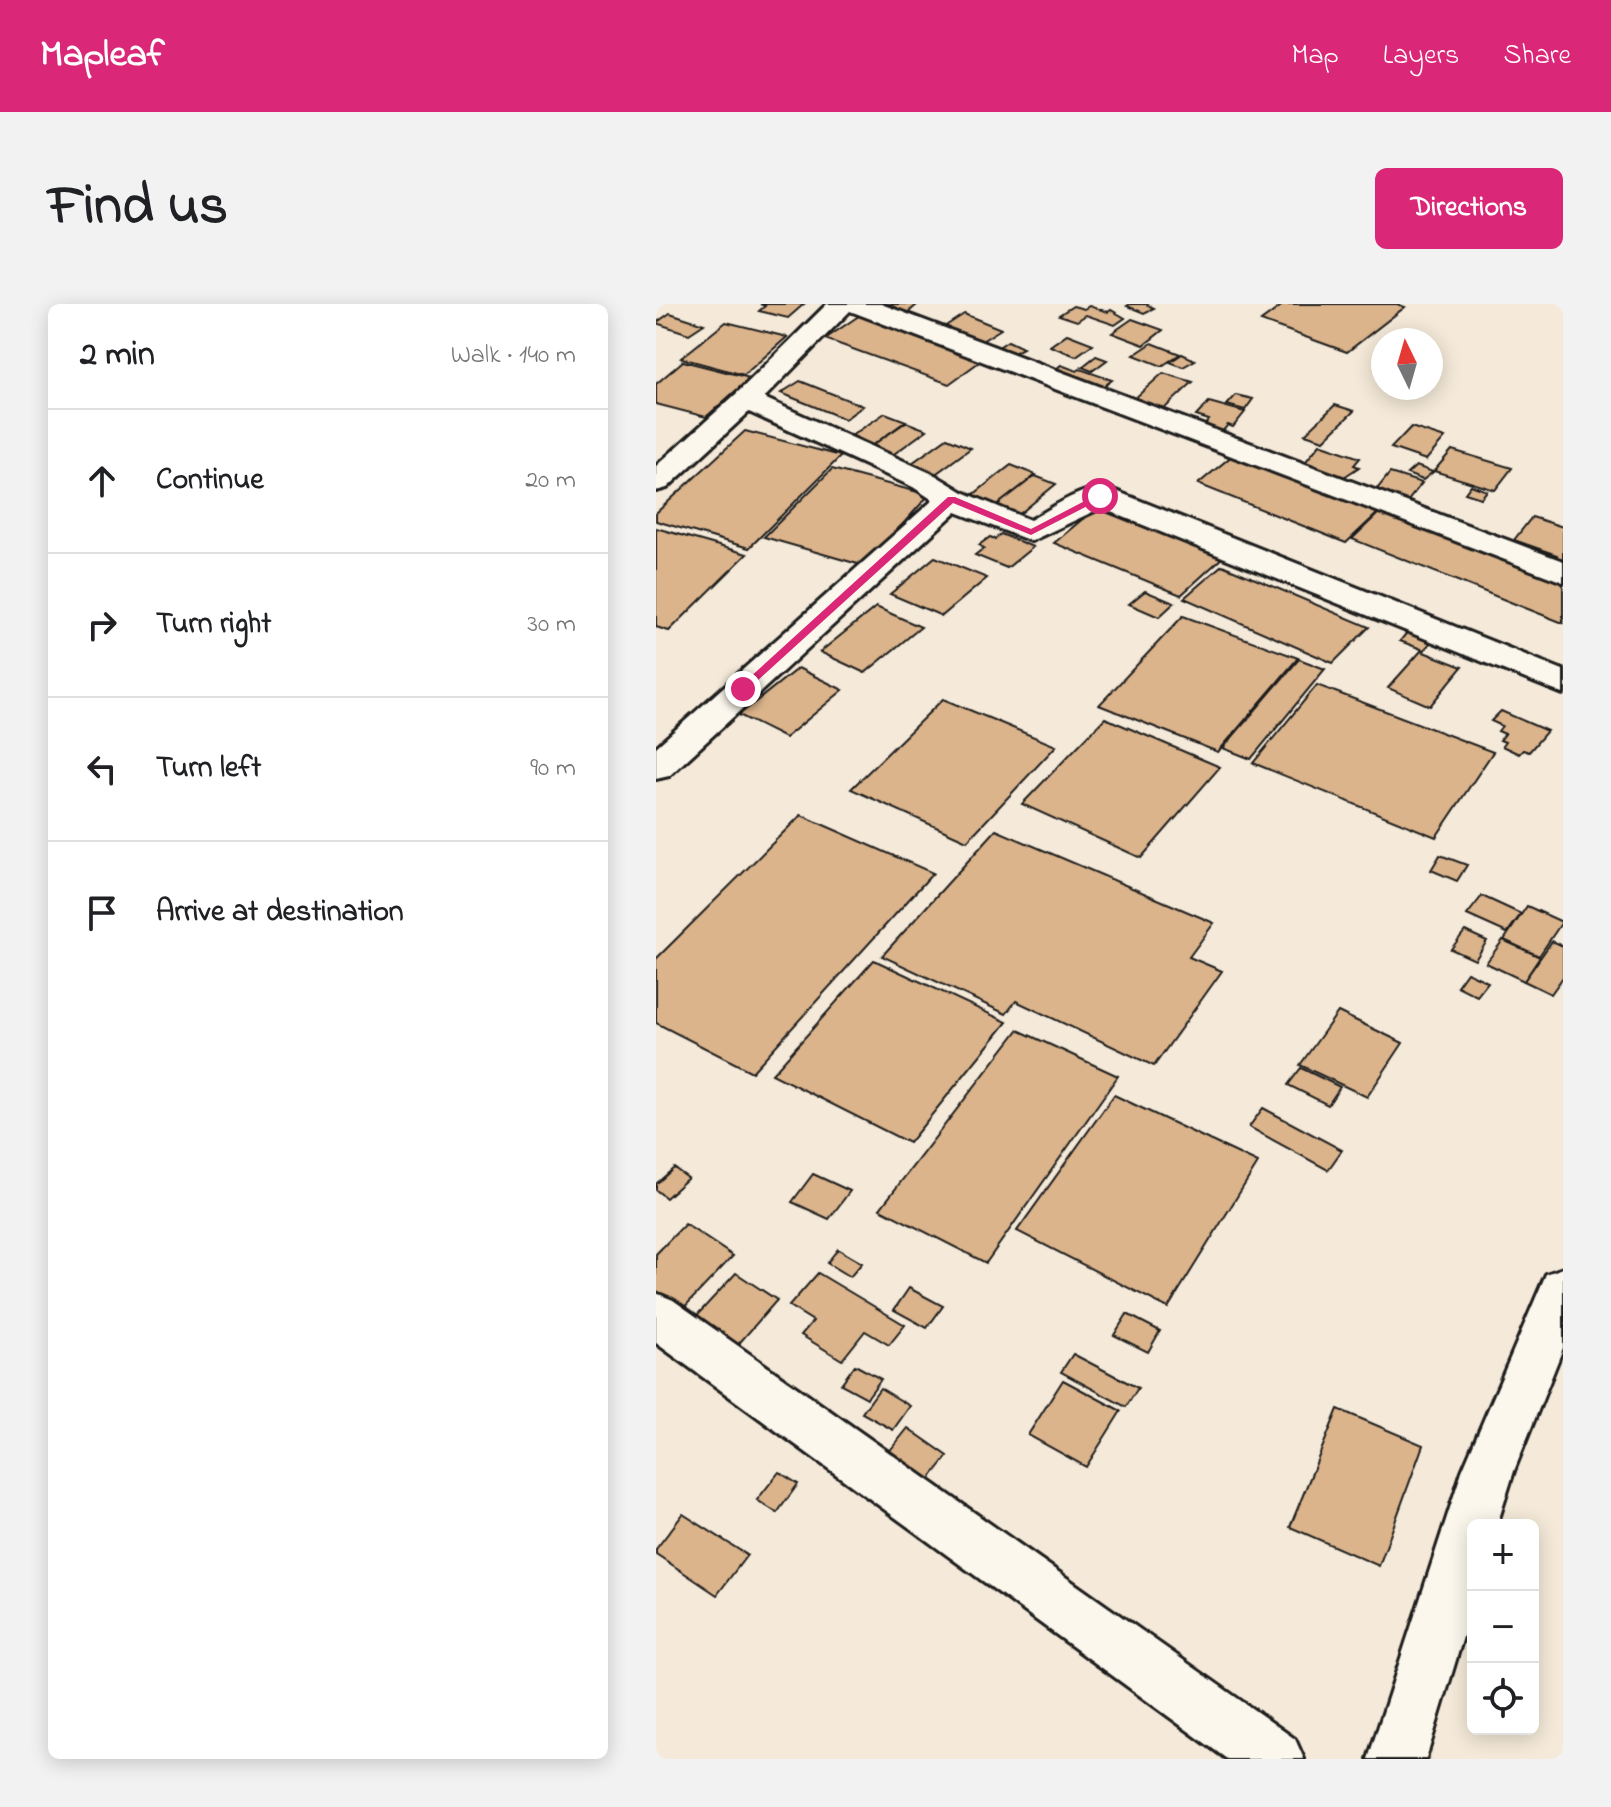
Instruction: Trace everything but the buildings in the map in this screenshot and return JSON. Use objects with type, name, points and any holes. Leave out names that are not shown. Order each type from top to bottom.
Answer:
[{"type":"street","points":[[656,482],[746,400],[842,304]]},
{"type":"street","points":[[857,304],[1563,572]]},
{"type":"street","points":[[746,400],[924,481],[952,499],[1031,532],[1100,496],[1563,683]]},
{"type":"street","points":[[656,767],[952,499]]},
{"type":"street","points":[[1397,1759],[1488,1471],[1563,1289]]},
{"type":"street","points":[[656,1315],[1275,1759]]},
{"type":"route","points":[[743,689],[952,499],[1031,532],[1100,496]]}]
